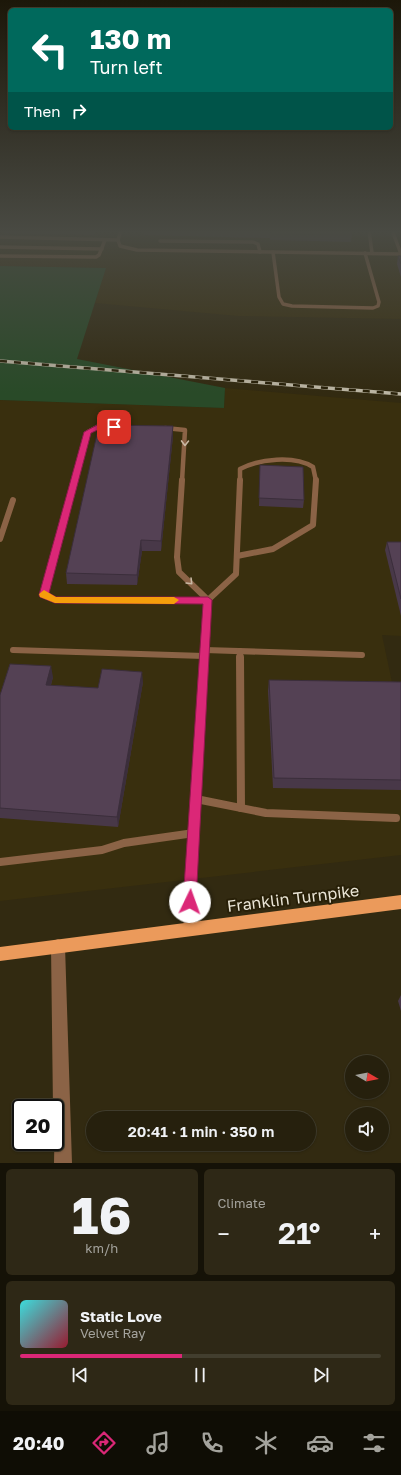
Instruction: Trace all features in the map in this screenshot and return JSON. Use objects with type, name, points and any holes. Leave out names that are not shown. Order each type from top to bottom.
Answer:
[{"type":"main road","name":"Franklin Turnpike","points":[[0,954],[401,902]]},
{"type":"street","points":[[58,946],[63,1163]]},
{"type":"lane","points":[[277,284],[279,298],[283,304],[292,306],[373,308],[378,306],[379,302],[374,284]]},
{"type":"lane","points":[[114,427],[99,426],[88,432],[44,595],[55,600],[208,600],[236,574],[240,469],[252,463],[271,460],[304,462],[313,467],[317,476],[313,525],[273,549],[237,556]]},
{"type":"lane","points":[[161,428],[177,428],[185,430],[177,557],[179,572],[208,600],[188,930]]},
{"type":"lane","points":[[0,539],[13,500]]},
{"type":"lane","points":[[13,650],[205,653],[240,651],[362,655]]},
{"type":"lane","points":[[240,651],[241,808]]},
{"type":"lane","points":[[196,799],[266,813],[396,818]]},
{"type":"lane","points":[[0,862],[102,850],[124,843],[194,833]]},
{"type":"shaded area","points":[[100,284],[401,284],[401,319],[238,316],[95,303]]},
{"type":"shaded area","points":[[225,388],[401,403],[401,636],[382,635],[401,725],[401,855],[0,901],[0,400],[224,408]]},
{"type":"green space","points":[[0,284],[101,284],[77,359],[225,388],[224,408],[0,400]]},
{"type":"building","points":[[99,425],[173,426],[161,541],[141,540],[137,575],[66,573]]},
{"type":"building","points":[[260,465],[303,467],[304,500],[259,498]]},
{"type":"building","points":[[387,542],[401,542],[401,599]]},
{"type":"building","points":[[10,664],[51,666],[46,685],[98,688],[102,669],[142,672],[117,817],[0,808],[0,695]]},
{"type":"building","points":[[269,680],[401,682],[401,780],[274,778]]},
{"type":"railway","points":[[0,361],[401,394]]},
{"type":"slow traffic","points":[[44,594],[55,600],[174,600]]},
{"type":"route","points":[[114,427],[99,426],[88,432],[44,595],[55,600],[208,600],[190,902]]}]
